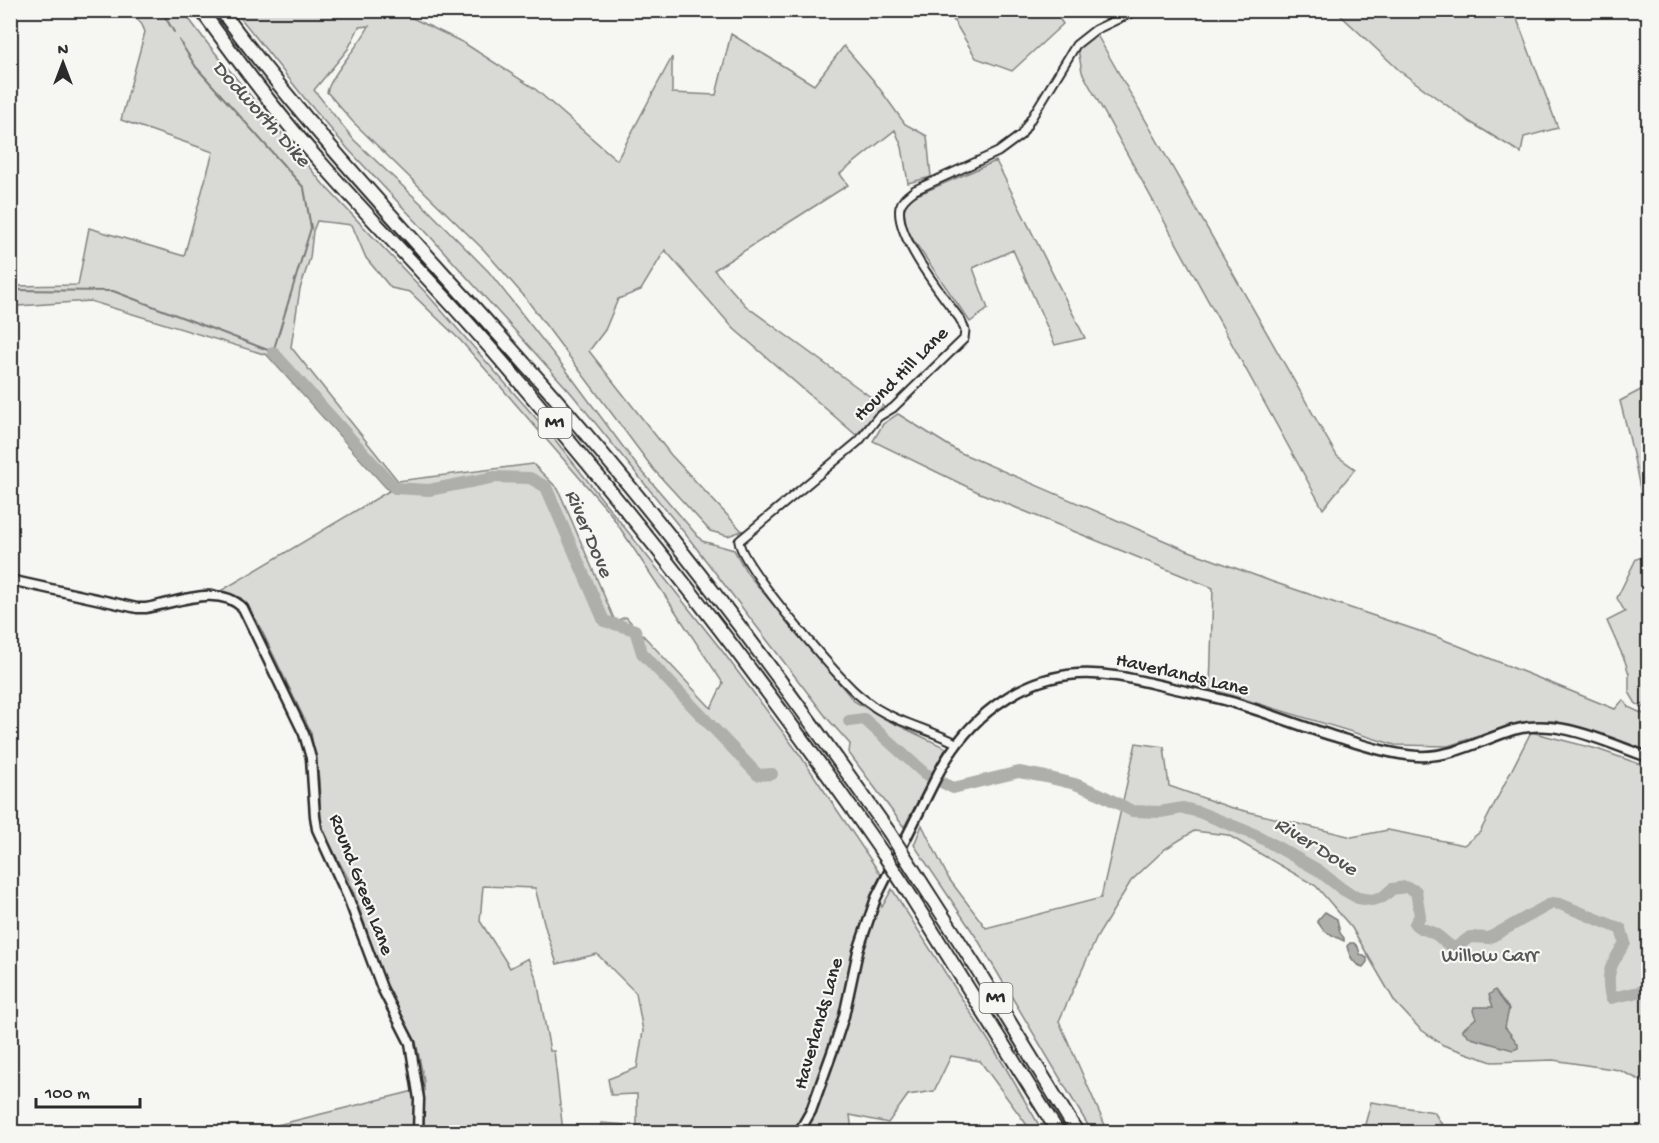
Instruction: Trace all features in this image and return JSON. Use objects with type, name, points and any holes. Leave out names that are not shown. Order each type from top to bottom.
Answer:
[{"type":"highway","name":"M1","points":[[201,10],[248,75],[322,164],[472,327],[570,440],[732,643],[884,855],[1058,1132]]},
{"type":"highway","name":"M1","points":[[221,10],[252,52],[330,146],[571,416],[674,539],[889,832],[979,972],[1077,1132]]},
{"type":"street","name":"Hound Hill Lane","points":[[956,743],[888,715],[854,691],[831,667],[751,567],[740,548],[739,541],[864,435],[878,417],[893,408],[964,339],[965,330],[960,319],[906,239],[901,222],[900,206],[905,198],[915,190],[998,152],[1021,135],[1076,45],[1095,30],[1137,10]]},
{"type":"street","name":"Round Green Lane","points":[[10,580],[137,608],[210,596],[231,599],[243,608],[304,734],[311,758],[317,829],[348,897],[382,988],[410,1043],[419,1099],[418,1132]]},
{"type":"street","name":"Haverlands Lane","points":[[799,1132],[811,1111],[835,1044],[844,1016],[858,951],[876,898],[931,787],[956,743],[986,712],[1008,697],[1049,680],[1078,674],[1131,678],[1205,695],[1366,746],[1417,756],[1451,753],[1514,730],[1541,727],[1564,730],[1648,758]]},
{"type":"green space","points":[[109,11],[183,11],[323,184],[427,294],[556,441],[720,648],[800,755],[881,875],[874,888],[882,907],[892,889],[1004,1065],[1043,1132],[1032,1132],[980,1061],[951,1056],[934,1091],[908,1095],[888,1123],[850,1115],[852,1132],[639,1132],[637,1129],[637,1094],[611,1095],[608,1079],[637,1068],[643,1031],[636,993],[597,954],[557,964],[535,888],[483,886],[480,921],[510,968],[528,958],[537,980],[550,1051],[554,1051],[563,1132],[424,1132],[424,1081],[416,1042],[387,988],[350,882],[321,828],[319,779],[311,733],[257,621],[241,598],[219,592],[389,491],[267,355],[90,301],[18,306],[11,323],[11,286],[78,285],[89,228],[184,256],[213,152],[121,120],[145,32],[136,18]],"holes":[[[317,221],[352,225],[366,258],[391,288],[410,292],[461,341],[610,513],[723,683],[711,708],[626,617],[615,621],[558,489],[533,464],[398,481],[291,347],[300,289],[310,258],[313,231]]]},
{"type":"green space","points":[[235,11],[398,11],[464,43],[534,88],[617,160],[672,57],[672,93],[716,95],[731,34],[814,85],[844,46],[874,81],[905,124],[927,136],[931,177],[908,183],[902,147],[895,130],[840,174],[848,185],[714,270],[746,306],[883,406],[856,435],[733,328],[665,250],[641,290],[618,299],[605,330],[589,351],[671,455],[742,531],[728,536],[710,531],[654,470],[524,296],[484,250],[353,122],[327,92],[335,76],[369,26],[359,27],[348,49],[314,90],[354,140],[489,272],[635,463],[702,541],[734,550],[747,573],[854,701],[885,719],[946,748],[904,827],[849,753],[850,744],[827,718],[687,536],[571,393],[348,149]]},
{"type":"green space","points":[[948,11],[1054,11],[1063,24],[1012,71],[976,58]]},
{"type":"green space","points":[[1336,11],[1514,11],[1558,128],[1524,137],[1521,153],[1470,122],[1401,72]]},
{"type":"green space","points":[[1097,35],[1337,456],[1355,469],[1323,509],[1082,72],[1078,49],[1087,39]]},
{"type":"green space","points":[[996,161],[1085,338],[1055,345],[1013,250],[973,268],[988,309],[970,322],[907,231],[904,209],[910,198]]},
{"type":"green space","points":[[1648,386],[1648,545],[1637,473],[1620,401]]},
{"type":"green space","points":[[898,414],[959,452],[1184,549],[1273,582],[1437,637],[1615,709],[1623,700],[1628,707],[1648,716],[1648,753],[1555,721],[1521,722],[1448,746],[1395,745],[1210,689],[1213,588],[980,493],[873,441],[883,424]]},
{"type":"green space","points":[[1648,555],[1648,709],[1636,704],[1629,692],[1629,674],[1625,661],[1607,621],[1625,612],[1617,598],[1636,559]]},
{"type":"green space","name":"Willow Carr","points":[[1531,732],[1597,749],[1648,767],[1648,1084],[1619,1070],[1553,1060],[1492,1062],[1443,1045],[1420,1029],[1395,1002],[1352,928],[1316,886],[1228,835],[1194,831],[1165,849],[1131,881],[1097,937],[1059,1021],[1108,1132],[1092,1132],[978,940],[914,845],[922,825],[949,879],[986,928],[1101,898],[1136,743],[1164,747],[1169,786],[1229,807],[1352,837],[1388,830],[1464,845],[1480,832]]},
{"type":"green space","points":[[414,1091],[416,1123],[413,1132],[249,1132]]},
{"type":"green space","points":[[1371,1102],[1434,1112],[1445,1132],[1363,1132]]},
{"type":"green space","points":[[601,1123],[626,1125],[631,1132],[599,1132]]},
{"type":"shaded area","points":[[1325,912],[1337,919],[1344,941],[1324,931],[1317,921]]},
{"type":"shaded area","points":[[1354,943],[1360,954],[1367,958],[1363,967],[1354,962],[1350,956],[1347,946]]},
{"type":"shaded area","points":[[1495,990],[1509,1009],[1505,1027],[1518,1044],[1518,1048],[1513,1050],[1471,1038],[1462,1030],[1476,1018],[1474,1007],[1493,1007],[1489,995]]},
{"type":"waterway","name":"Dodworth Dike","points":[[161,10],[174,32]]},
{"type":"waterway","name":"Dodworth Dike","points":[[10,290],[113,291],[273,352],[311,228],[304,188],[196,67],[179,40]]},
{"type":"waterway","name":"River Dove","points":[[273,352],[395,488],[429,490],[495,477],[530,478],[546,487],[604,621],[635,630],[642,653],[758,775],[772,774]]},
{"type":"waterway","name":"River Dove","points":[[849,721],[864,719],[924,773],[953,788],[1019,772],[1046,777],[1075,784],[1132,811],[1160,812],[1183,808],[1199,812],[1256,835],[1318,870],[1342,889],[1358,898],[1372,900],[1383,897],[1392,889],[1406,887],[1416,891],[1420,916],[1415,924],[1455,948],[1470,937],[1489,938],[1552,903],[1560,904],[1621,929],[1625,943],[1610,969],[1611,998],[1648,990]]}]
